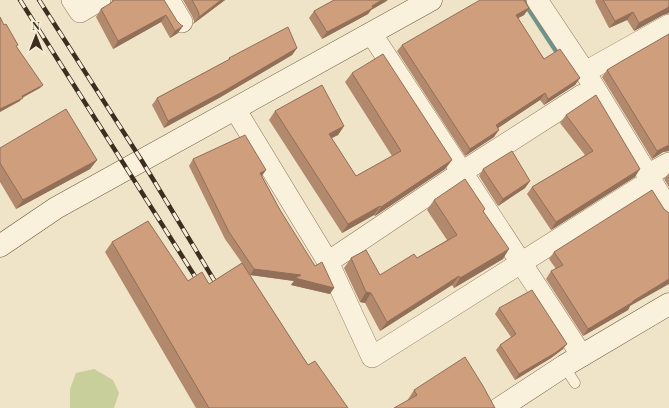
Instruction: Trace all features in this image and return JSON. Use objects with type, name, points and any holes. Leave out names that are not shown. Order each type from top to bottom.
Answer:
[{"type":"street","points":[[72,0],[80,12],[100,0]]},
{"type":"street","points":[[169,0],[182,22]]},
{"type":"street","points":[[0,246],[56,208],[431,0]]},
{"type":"street","points":[[537,0],[585,72],[644,181],[669,210]]},
{"type":"street","points":[[585,72],[669,25]]},
{"type":"street","points":[[371,33],[521,262],[574,368]]},
{"type":"street","points":[[328,262],[462,172],[582,95]]},
{"type":"street","points":[[235,108],[328,262],[372,357],[521,262],[669,163]]},
{"type":"street","points":[[512,405],[574,368],[669,304]]},
{"type":"green space","points":[[94,369],[113,380],[119,393],[114,408],[70,408],[70,389],[76,373]]},
{"type":"building","points":[[114,0],[164,0],[177,21],[183,26],[175,31],[166,15],[118,41],[101,9]]},
{"type":"building","points":[[192,0],[221,0],[199,17]]},
{"type":"building","points":[[334,0],[382,0],[372,6],[373,8],[327,32],[314,11]]},
{"type":"building","points":[[480,0],[524,0],[529,8],[516,15],[544,59],[560,49],[580,78],[548,99],[545,93],[496,125],[499,130],[470,149],[402,45]]},
{"type":"building","points":[[603,0],[669,0],[669,7],[639,23],[633,12],[615,21]]},
{"type":"building","points":[[0,17],[4,25],[6,24],[18,45],[16,46],[43,85],[22,96],[23,98],[0,109]]},
{"type":"building","points":[[288,27],[297,48],[224,91],[168,121],[157,98]]},
{"type":"building","points":[[669,34],[669,145],[657,151],[607,70]]},
{"type":"building","points":[[383,54],[452,160],[381,207],[380,206],[348,224],[275,111],[322,85],[344,126],[329,134],[356,176],[401,151],[352,73]]},
{"type":"building","points":[[596,95],[640,169],[556,222],[532,187],[593,151],[566,115]]},
{"type":"building","points":[[66,109],[97,160],[23,200],[0,163],[0,148]]},
{"type":"building","points":[[245,135],[266,170],[260,173],[280,210],[315,266],[322,262],[334,288],[295,278],[301,275],[254,269],[229,232],[193,159]]},
{"type":"building","points":[[512,151],[530,181],[503,199],[483,169]]},
{"type":"building","points":[[465,179],[485,209],[483,211],[509,249],[460,278],[459,276],[387,322],[371,293],[366,292],[351,258],[366,250],[380,275],[414,254],[417,258],[457,235],[434,200]]},
{"type":"building","points":[[652,190],[664,209],[669,213],[669,279],[588,329],[551,271],[563,265],[554,252]]},
{"type":"building","points":[[148,221],[188,281],[202,272],[209,284],[242,263],[308,365],[315,361],[348,408],[209,408],[112,242]]},
{"type":"building","points":[[532,290],[567,344],[555,353],[519,374],[500,345],[516,334],[499,308]]},
{"type":"building","points":[[465,357],[495,408],[394,408],[417,395],[414,390]]},
{"type":"waterway","points":[[524,0],[562,58]]},
{"type":"railway","points":[[20,0],[201,286]]},
{"type":"railway","points":[[39,0],[142,161],[220,290]]}]
